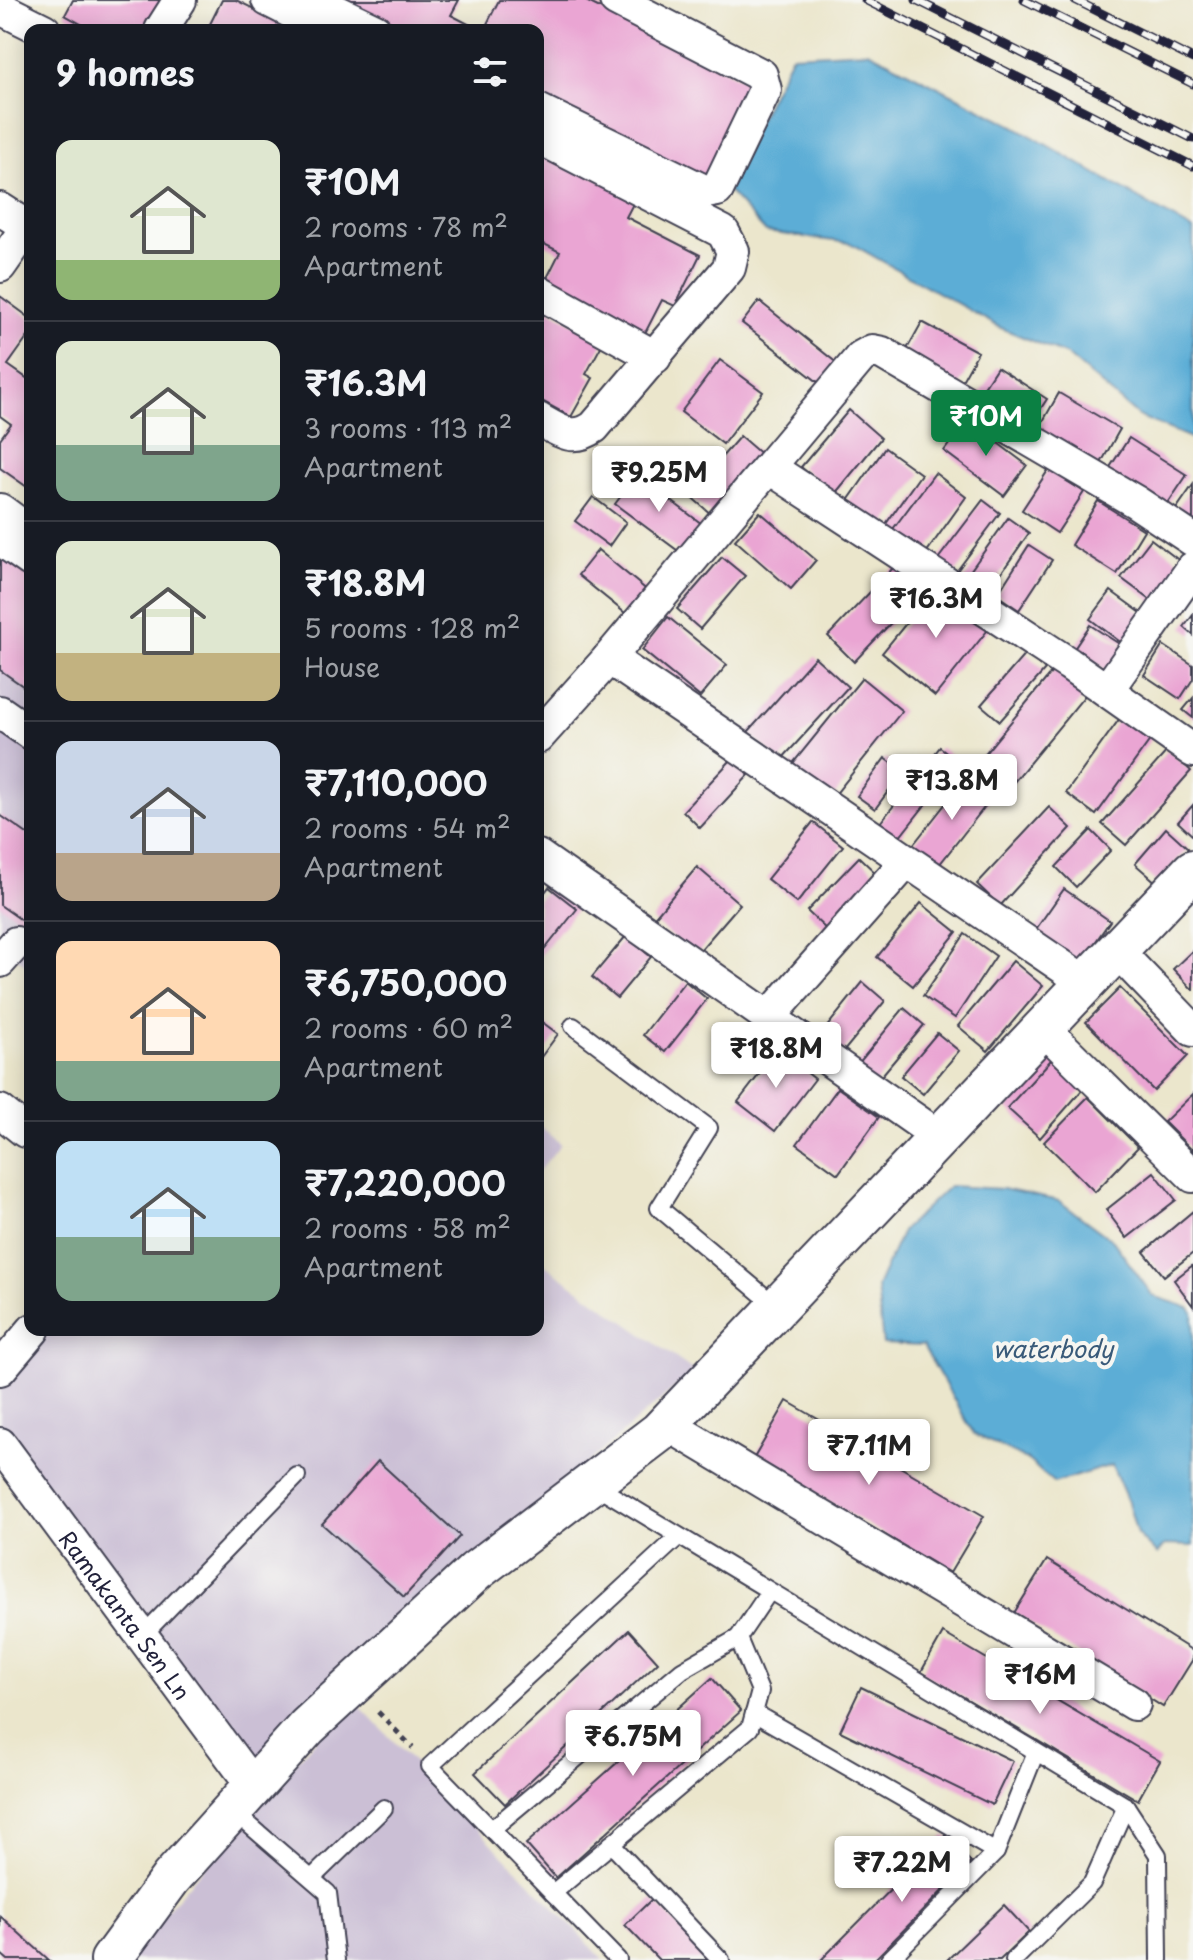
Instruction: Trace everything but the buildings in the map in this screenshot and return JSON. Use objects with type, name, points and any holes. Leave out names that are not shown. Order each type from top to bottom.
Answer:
[{"type":"street","points":[[165,24],[180,0]]},
{"type":"street","points":[[268,0],[315,24]]},
{"type":"street","points":[[313,0],[363,24]]},
{"type":"street","points":[[544,113],[706,192],[717,190],[765,90],[761,75],[616,0]]},
{"type":"street","points":[[0,8],[32,24]]},
{"type":"street","points":[[544,140],[723,232],[733,251],[729,268],[594,427],[582,436],[567,435],[544,422]]},
{"type":"street","points":[[0,209],[24,224]]},
{"type":"street","points":[[0,266],[24,234]]},
{"type":"street","points":[[544,295],[655,357]]},
{"type":"street","points":[[544,730],[609,658],[861,357],[872,351],[882,353],[1136,502],[1193,540]]},
{"type":"street","points":[[770,468],[1107,690],[1193,751]]},
{"type":"street","points":[[0,510],[24,528]]},
{"type":"street","points":[[0,539],[24,556]]},
{"type":"street","points":[[1107,690],[1193,568]]},
{"type":"street","points":[[609,658],[1085,982]]},
{"type":"street","points":[[0,712],[24,729]]},
{"type":"street","points":[[544,860],[941,1138]]},
{"type":"street","points":[[769,1017],[906,862]]},
{"type":"street","points":[[111,1960],[171,1878],[307,1727],[476,1571],[667,1424],[1193,870]]},
{"type":"street","points":[[1117,951],[1193,1030]]},
{"type":"street","points":[[1044,1029],[1193,1176]]},
{"type":"street","points":[[0,1111],[24,1130]]},
{"type":"street","points":[[0,1369],[28,1336]]},
{"type":"street","points":[[667,1424],[1134,1704]]},
{"type":"street","name":"Ramakanta Sen Ln","points":[[0,1444],[142,1636],[243,1798]]},
{"type":"lane","points":[[573,1026],[709,1128],[659,1208],[778,1308]]},
{"type":"lane","points":[[142,1636],[297,1476]]},
{"type":"lane","points":[[592,1484],[1035,1754],[1126,1806],[1158,1855],[1159,1960]]},
{"type":"lane","points":[[618,1960],[430,1766],[678,1537]]},
{"type":"lane","points":[[492,1829],[682,1670],[738,1638],[769,1592]]},
{"type":"lane","points":[[553,1893],[750,1728],[760,1691],[738,1638]]},
{"type":"lane","points":[[754,1713],[996,1852]]},
{"type":"lane","points":[[889,1960],[996,1852],[1035,1754]]},
{"type":"lane","points":[[243,1798],[328,1893],[336,1960]]},
{"type":"lane","points":[[1014,1960],[1092,1883],[1126,1806]]},
{"type":"lane","points":[[312,1878],[384,1808]]},
{"type":"lane","points":[[611,1844],[721,1960]]},
{"type":"path","points":[[352,1685],[430,1766]]},
{"type":"shaded area","points":[[0,505],[24,523],[24,963],[0,944]]},
{"type":"shaded area","points":[[544,1129],[561,1144],[544,1165]]},
{"type":"shaded area","points":[[544,1264],[694,1371],[515,1526],[253,1775],[0,1429],[0,1388],[43,1336],[544,1336]]},
{"type":"shaded area","points":[[352,1698],[604,1960],[123,1960]]},
{"type":"water","points":[[868,51],[1014,126],[1193,230],[1193,439],[1138,416],[1067,355],[1001,328],[850,243],[766,232],[728,191],[757,123],[792,55]]},
{"type":"water","name":"waterbody","points":[[949,1186],[1003,1189],[1059,1201],[1113,1241],[1153,1296],[1190,1308],[1193,1313],[1193,1546],[1164,1545],[1157,1554],[1137,1534],[1128,1502],[1112,1465],[1054,1483],[1028,1460],[974,1434],[923,1346],[883,1344],[877,1287],[902,1231]]},
{"type":"railway","points":[[865,0],[1193,166]]},
{"type":"railway","points":[[916,0],[1193,139]]},
{"type":"railway","points":[[1024,0],[1193,84]]},
{"type":"railway","points":[[1075,0],[1193,59]]}]
